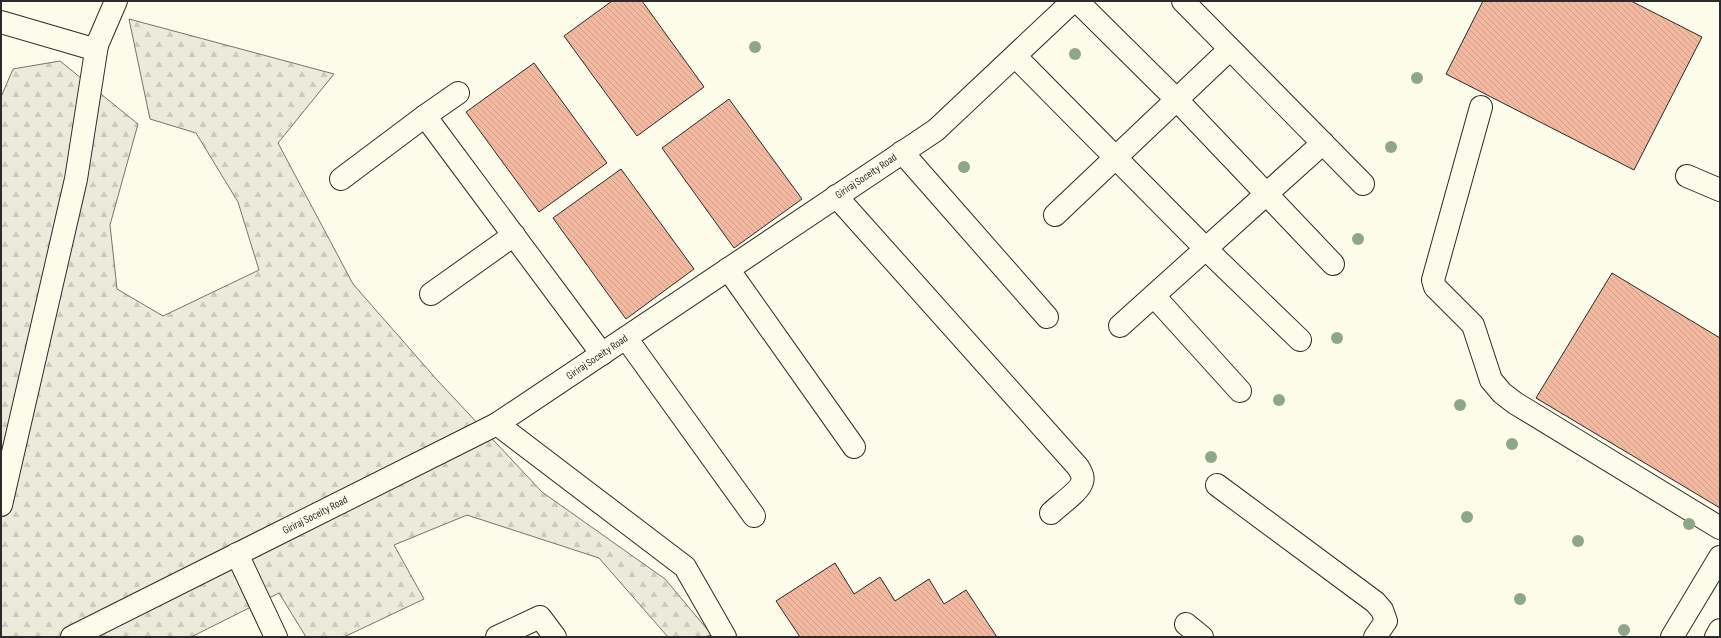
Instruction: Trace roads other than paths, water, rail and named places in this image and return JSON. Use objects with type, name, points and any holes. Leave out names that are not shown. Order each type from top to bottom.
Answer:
[{"type":"street","points":[[1,505],[76,179],[97,45],[116,1]]},
{"type":"street","name":"Giriraj Soceity Road","points":[[72,637],[95,632],[237,554],[496,424],[936,130],[1074,1]]},
{"type":"street","points":[[1077,1],[1177,100],[1333,264]]},
{"type":"street","points":[[1183,1],[1363,184]]},
{"type":"street","points":[[1,22],[90,48],[97,45]]},
{"type":"street","points":[[1055,215],[1230,49]]},
{"type":"street","points":[[1015,56],[1206,249],[1300,340]]},
{"type":"street","points":[[341,179],[458,93]]},
{"type":"street","points":[[1481,107],[1433,280],[1435,287],[1473,325],[1491,380],[1502,394],[1720,528]]},
{"type":"street","points":[[425,116],[602,354]]},
{"type":"street","points":[[1120,326],[1323,143]]},
{"type":"street","points":[[902,152],[1047,317]]},
{"type":"street","points":[[1687,176],[1720,190]]},
{"type":"street","points":[[836,196],[1078,467],[1082,475],[1083,482],[1079,488],[1051,513]]},
{"type":"street","points":[[430,294],[514,235]]},
{"type":"street","points":[[728,269],[854,447]]},
{"type":"street","points":[[1154,296],[1240,391]]},
{"type":"street","points":[[626,338],[754,516]]},
{"type":"street","points":[[496,424],[685,567],[725,637]]},
{"type":"street","points":[[1217,485],[1375,602],[1382,610],[1386,621],[1375,637]]},
{"type":"street","points":[[237,554],[276,637]]},
{"type":"street","points":[[1672,637],[1720,557]]},
{"type":"street","points":[[497,637],[540,617],[555,637]]},
{"type":"street","points":[[1186,624],[1202,637]]},
{"type":"street","points":[[1716,637],[1720,630]]}]
